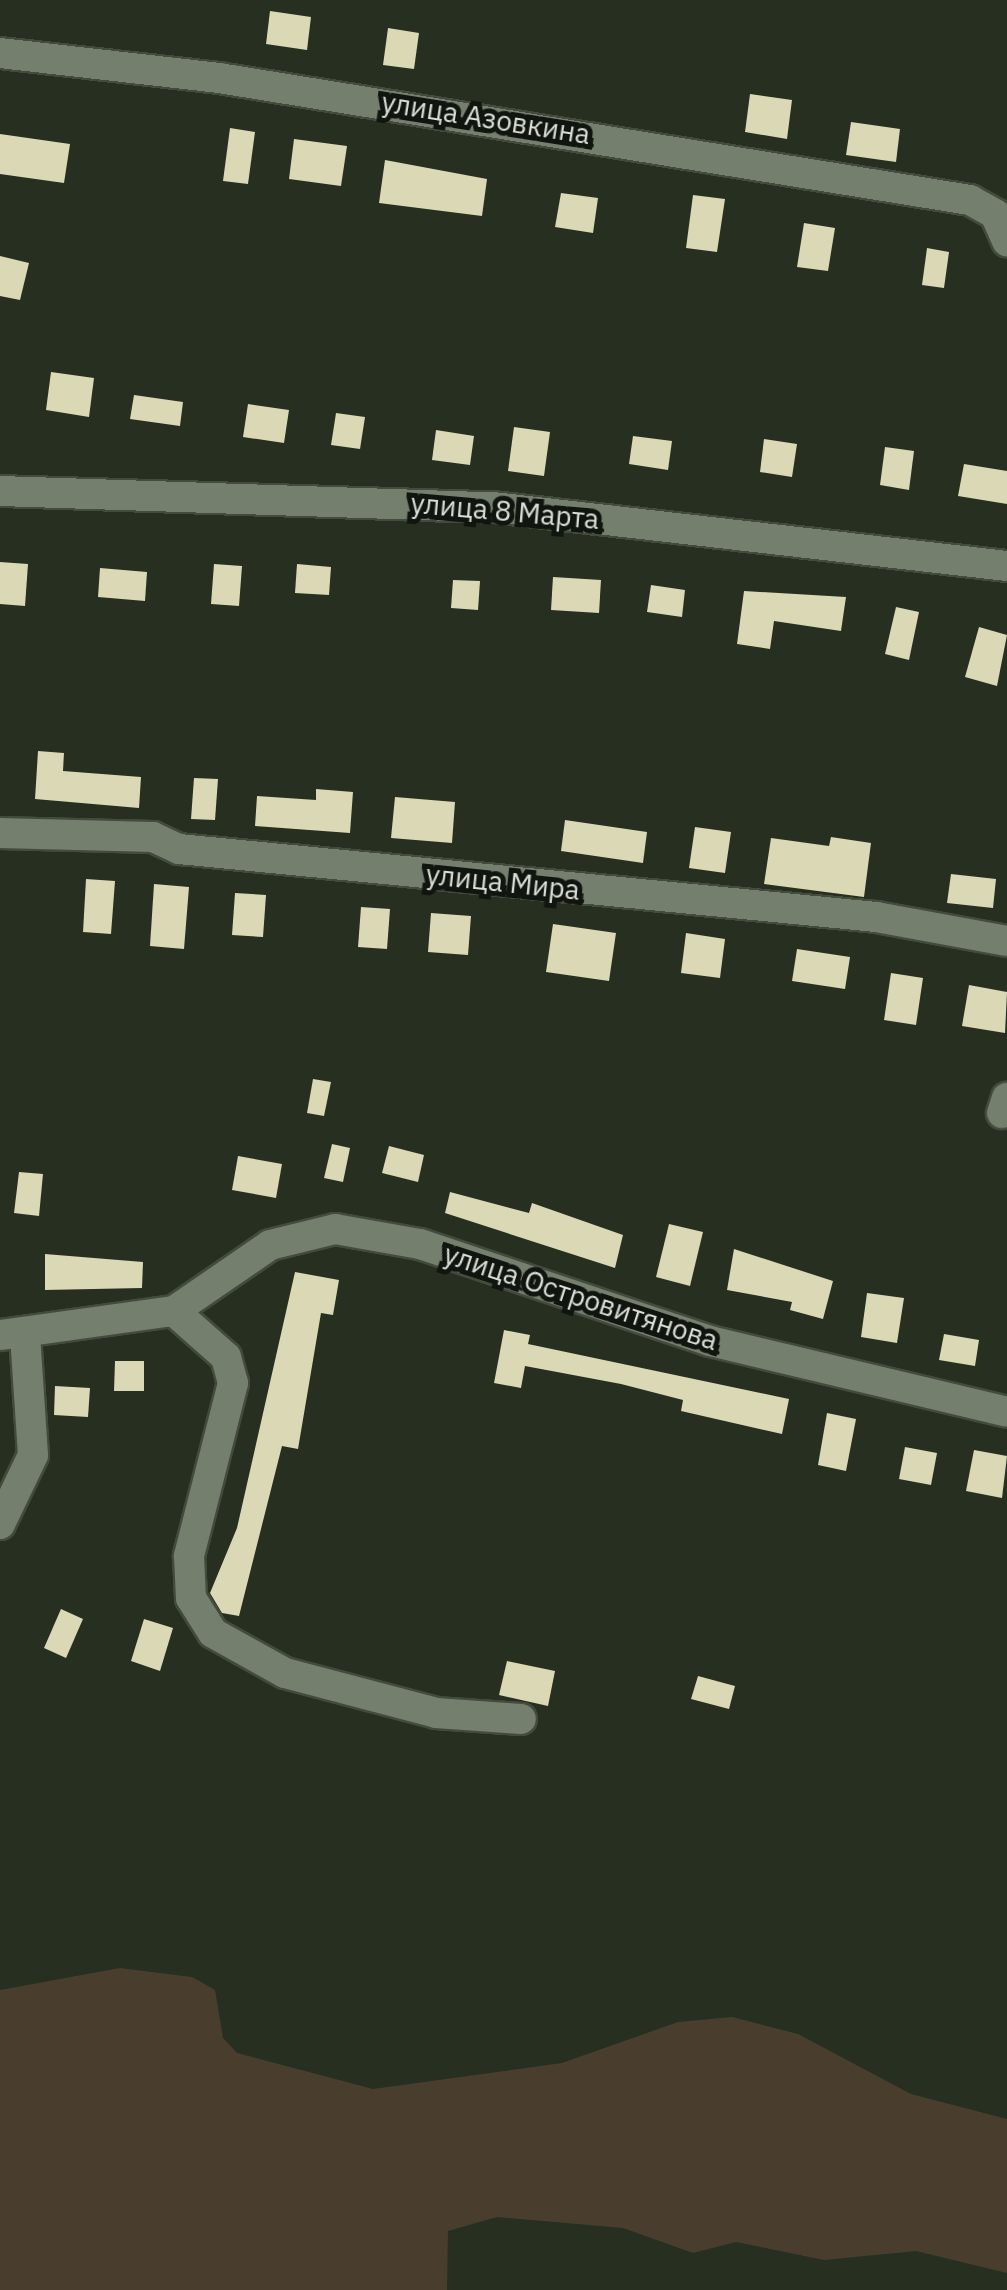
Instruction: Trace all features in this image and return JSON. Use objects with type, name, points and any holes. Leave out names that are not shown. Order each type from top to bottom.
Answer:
[{"type":"street","name":"улица Азовкина","points":[[0,53],[297,90],[970,200],[995,214],[1007,242]]},
{"type":"street","name":"улица 8 Марта","points":[[0,491],[494,508],[1007,566]]},
{"type":"street","name":"улица Мира","points":[[0,833],[153,838],[197,852],[876,917],[1007,940]]},
{"type":"street","name":"улица Островитянова","points":[[12,1334],[174,1311],[270,1245],[335,1229],[420,1244],[710,1341],[1007,1412]]},
{"type":"street","points":[[174,1311],[226,1358],[233,1383],[189,1556],[192,1598],[213,1632],[286,1673],[436,1713],[521,1719]]},
{"type":"street","points":[[0,1524],[33,1455],[12,1334]]},
{"type":"shaded area","points":[[120,1968],[192,1977],[215,1990],[223,2038],[237,2053],[373,2089],[562,2063],[678,2022],[732,2017],[798,2034],[911,2094],[1007,2119],[1007,2273],[916,2251],[824,2260],[736,2242],[693,2253],[623,2228],[497,2217],[448,2231],[447,2290],[0,2290],[0,1990]]},
{"type":"building","points":[[270,11],[311,17],[307,50],[266,44]]},
{"type":"building","points":[[388,28],[419,33],[414,69],[383,65]]},
{"type":"building","points":[[750,94],[792,100],[787,139],[745,132]]},
{"type":"building","points":[[851,122],[900,129],[896,162],[846,155]]},
{"type":"building","points":[[230,128],[255,132],[248,184],[223,181]]},
{"type":"building","points":[[0,134],[70,144],[64,183],[0,174]]},
{"type":"building","points":[[294,139],[347,146],[341,186],[289,179]]},
{"type":"building","points":[[385,160],[487,179],[482,216],[379,203]]},
{"type":"building","points":[[561,193],[598,198],[593,233],[555,227]]},
{"type":"building","points":[[693,195],[725,199],[717,252],[686,248]]},
{"type":"building","points":[[804,223],[835,228],[828,271],[797,267]]},
{"type":"building","points":[[927,248],[949,252],[944,288],[922,285]]},
{"type":"building","points":[[0,256],[29,263],[20,300],[0,296]]},
{"type":"building","points":[[51,372],[94,378],[89,417],[46,410]]},
{"type":"building","points":[[134,395],[183,402],[180,426],[130,419]]},
{"type":"building","points":[[248,404],[289,410],[284,443],[243,437]]},
{"type":"building","points":[[336,413],[365,417],[360,449],[331,445]]},
{"type":"building","points":[[514,427],[550,432],[544,476],[508,471]]},
{"type":"building","points":[[436,430],[474,436],[470,465],[432,460]]},
{"type":"building","points":[[633,436],[672,441],[668,470],[629,464]]},
{"type":"building","points":[[764,439],[797,444],[792,477],[760,472]]},
{"type":"building","points":[[885,447],[914,451],[909,490],[880,485]]},
{"type":"building","points":[[964,464],[1007,471],[1007,504],[958,496]]},
{"type":"building","points":[[0,562],[28,564],[25,606],[0,604]]},
{"type":"building","points":[[214,564],[242,566],[239,606],[211,604]]},
{"type":"building","points":[[297,564],[331,567],[329,595],[295,593]]},
{"type":"building","points":[[100,568],[147,572],[145,601],[98,597]]},
{"type":"building","points":[[553,577],[601,580],[599,613],[551,610]]},
{"type":"building","points":[[453,580],[480,581],[478,610],[451,608]]},
{"type":"building","points":[[651,585],[685,590],[682,617],[647,612]]},
{"type":"building","points":[[744,591],[846,597],[841,631],[774,621],[770,649],[737,644]]},
{"type":"building","points":[[896,607],[919,612],[909,660],[885,654]]},
{"type":"building","points":[[979,627],[1007,635],[997,686],[965,677]]},
{"type":"building","points":[[38,751],[64,753],[63,771],[141,777],[139,808],[35,799]]},
{"type":"building","points":[[194,778],[218,779],[215,820],[191,819]]},
{"type":"building","points":[[316,789],[353,792],[350,833],[255,826],[257,796],[316,800]]},
{"type":"building","points":[[395,797],[455,802],[452,843],[391,838]]},
{"type":"building","points":[[565,820],[647,832],[643,863],[561,851]]},
{"type":"building","points":[[695,827],[731,832],[725,873],[689,868]]},
{"type":"building","points":[[831,837],[871,843],[864,897],[764,884],[771,838],[829,846]]},
{"type":"building","points":[[951,874],[996,879],[993,908],[947,903]]},
{"type":"building","points":[[86,879],[115,881],[111,934],[83,932]]},
{"type":"building","points":[[154,884],[189,887],[184,949],[150,946]]},
{"type":"building","points":[[235,893],[266,895],[263,937],[232,935]]},
{"type":"building","points":[[361,907],[390,909],[387,949],[358,947]]},
{"type":"building","points":[[431,913],[471,916],[468,955],[428,952]]},
{"type":"building","points":[[553,924],[616,933],[609,981],[546,972]]},
{"type":"building","points":[[686,933],[725,939],[720,978],[681,973]]},
{"type":"building","points":[[797,949],[850,957],[845,989],[792,981]]},
{"type":"building","points":[[891,973],[923,978],[916,1025],[884,1020]]},
{"type":"building","points":[[969,985],[1007,992],[1005,1033],[962,1026]]},
{"type":"building","points":[[313,1079],[331,1082],[324,1116],[307,1113]]},
{"type":"building","points":[[332,1144],[350,1148],[343,1182],[324,1178]]},
{"type":"building","points":[[389,1146],[424,1155],[418,1182],[382,1173]]},
{"type":"building","points":[[238,1156],[282,1164],[276,1198],[232,1190]]},
{"type":"building","points":[[19,1172],[43,1174],[39,1216],[14,1213]]},
{"type":"building","points":[[450,1192],[529,1213],[532,1203],[623,1235],[615,1268],[445,1213]]},
{"type":"building","points":[[669,1224],[703,1232],[690,1286],[656,1277]]},
{"type":"building","points":[[734,1249],[833,1281],[823,1319],[790,1310],[792,1302],[727,1290]]},
{"type":"building","points":[[45,1254],[143,1262],[142,1288],[45,1290]]},
{"type":"building","points":[[295,1272],[339,1280],[333,1315],[321,1313],[298,1449],[282,1446],[239,1616],[222,1613],[210,1593],[237,1528]]},
{"type":"building","points":[[867,1293],[904,1298],[897,1343],[861,1337]]},
{"type":"building","points":[[504,1330],[530,1335],[528,1344],[789,1399],[782,1434],[681,1411],[683,1400],[525,1366],[521,1388],[494,1383]]},
{"type":"building","points":[[944,1334],[979,1340],[975,1366],[939,1360]]},
{"type":"building","points":[[115,1361],[144,1361],[144,1391],[114,1391]]},
{"type":"building","points":[[55,1386],[90,1388],[88,1417],[54,1415]]},
{"type":"building","points":[[827,1413],[856,1419],[846,1471],[818,1465]]},
{"type":"building","points":[[905,1447],[937,1453],[931,1485],[899,1479]]},
{"type":"building","points":[[974,1450],[1007,1456],[1002,1498],[966,1491]]},
{"type":"building","points":[[61,1609],[83,1619],[66,1658],[44,1648]]},
{"type":"building","points":[[144,1619],[173,1628],[160,1671],[131,1661]]},
{"type":"building","points":[[507,1661],[555,1671],[548,1706],[499,1695]]},
{"type":"building","points":[[698,1676],[735,1686],[729,1709],[691,1699]]}]
